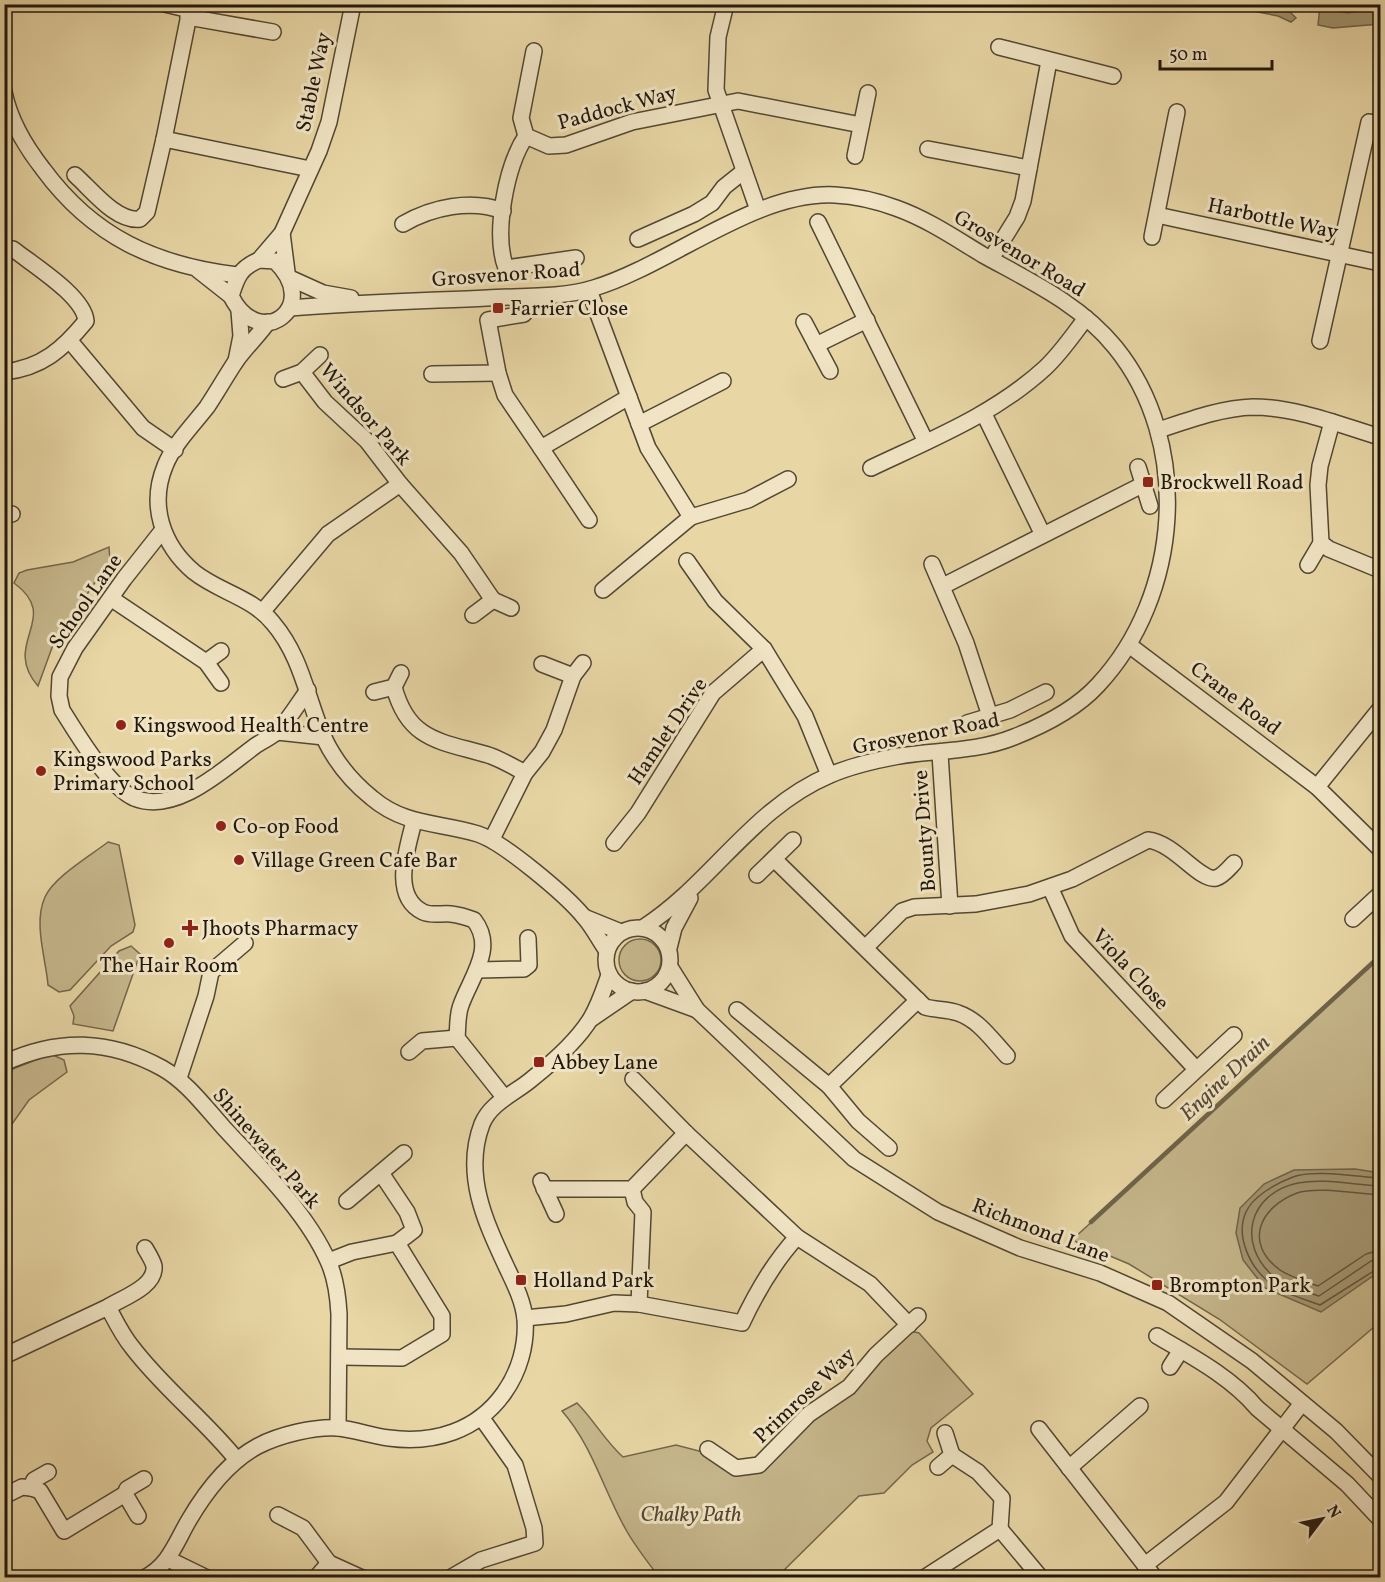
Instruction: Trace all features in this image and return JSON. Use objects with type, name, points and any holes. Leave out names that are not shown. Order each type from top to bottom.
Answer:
[{"type":"street","points":[[165,4],[273,32]]},
{"type":"street","name":"Stable Way","points":[[259,260],[282,233],[329,122],[353,4]]},
{"type":"street","points":[[726,4],[718,37],[716,90],[758,210]]},
{"type":"street","points":[[75,175],[118,213],[129,219],[140,219],[147,212],[192,11]]},
{"type":"street","points":[[999,47],[1113,76]]},
{"type":"street","points":[[534,51],[521,118],[526,136],[515,153],[503,212],[502,256],[506,268],[576,258]]},
{"type":"street","points":[[991,259],[1017,217],[1028,182],[1049,61]]},
{"type":"street","points":[[4,92],[7,114],[46,174],[88,219],[107,234],[134,247],[197,270],[237,274]]},
{"type":"street","points":[[855,156],[868,93]]},
{"type":"street","name":"Paddock Way","points":[[526,136],[549,146],[566,146],[632,122],[719,103],[753,103],[861,125]]},
{"type":"street","points":[[1152,237],[1177,112]]},
{"type":"street","points":[[1320,341],[1369,122],[1380,125]]},
{"type":"street","points":[[165,139],[310,169]]},
{"type":"street","points":[[928,149],[1029,168]]},
{"type":"street","points":[[638,239],[694,214],[712,203],[724,187],[744,171]]},
{"type":"street","name":"Grosvenor Road","points":[[290,308],[373,301],[511,297],[589,290],[625,277],[758,210],[801,198],[832,195],[864,199],[896,208],[916,217],[1060,298],[1086,318],[1115,347],[1134,376],[1151,406],[1159,430],[1166,488],[1166,542],[1152,598],[1129,645],[1096,688],[1053,718],[1012,739],[940,754],[901,756],[829,775],[788,799],[751,827],[696,888],[668,912],[644,927]]},
{"type":"street","points":[[403,224],[418,215],[452,207],[490,207],[503,212]]},
{"type":"street","name":"Harbottle Way","points":[[1156,215],[1380,263]]},
{"type":"street","points":[[818,222],[926,442]]},
{"type":"street","points":[[238,311],[254,322],[268,322],[283,316],[290,308],[293,292],[282,233]]},
{"type":"street","points":[[4,249],[13,249],[61,285],[86,313],[86,321],[70,341],[45,361],[4,372]]},
{"type":"street","points":[[231,296],[237,274],[247,265],[259,260],[275,261],[289,276]]},
{"type":"street","points":[[197,270],[231,296],[238,311],[241,336],[236,361]]},
{"type":"street","name":"Grosvenor Road","points":[[289,276],[323,293],[373,301]]},
{"type":"street","points":[[589,290],[648,448],[691,517]]},
{"type":"street","points":[[524,314],[488,320],[498,373],[505,395],[589,520]]},
{"type":"street","points":[[871,468],[984,414],[1017,391],[1047,366],[1086,318]]},
{"type":"street","points":[[816,345],[867,320]]},
{"type":"street","points":[[268,322],[236,361],[227,379],[165,465],[159,490],[158,512],[162,531],[193,571],[263,611],[291,647],[324,737],[333,756],[354,782],[393,813],[414,821],[458,829],[492,839],[510,851],[584,917],[607,951]]},
{"type":"street","points":[[804,322],[830,370]]},
{"type":"street","points":[[70,341],[143,428],[175,450]]},
{"type":"street","name":"Windsor Park","points":[[283,379],[302,372],[320,355]]},
{"type":"street","name":"Windsor Park","points":[[302,372],[325,402],[367,441],[399,484],[461,552],[493,600]]},
{"type":"street","points":[[432,374],[498,373]]},
{"type":"street","points":[[639,424],[723,381]]},
{"type":"street","points":[[541,448],[629,397]]},
{"type":"street","points":[[1159,430],[1222,411],[1255,407],[1287,411],[1380,437]]},
{"type":"street","points":[[984,414],[1043,535]]},
{"type":"street","points":[[1308,565],[1321,543],[1318,485],[1320,466],[1332,422]]},
{"type":"street","points":[[1138,467],[1150,506]]},
{"type":"street","points":[[603,590],[691,517],[748,500],[788,479]]},
{"type":"street","name":"Windsor Park","points":[[263,611],[328,534],[399,484]]},
{"type":"street","points":[[943,586],[1144,484]]},
{"type":"street","name":"School Lane","points":[[162,531],[124,579],[75,648],[60,677],[59,696],[62,710],[112,779],[132,797],[148,802],[172,800],[231,767],[255,746],[277,732],[308,690]]},
{"type":"street","points":[[1321,543],[1329,549],[1380,570]]},
{"type":"street","points":[[687,561],[715,601],[764,649],[805,716],[829,775]]},
{"type":"street","points":[[932,564],[978,674],[990,716]]},
{"type":"street","points":[[112,599],[206,662],[221,683]]},
{"type":"street","points":[[472,615],[493,600],[511,608]]},
{"type":"street","name":"Crane Road","points":[[1129,645],[1317,787],[1380,849]]},
{"type":"street","name":"Hamlet Drive","points":[[614,843],[639,813],[713,693],[764,649]]},
{"type":"street","points":[[206,662],[221,651]]},
{"type":"street","points":[[492,839],[525,773],[542,752],[554,730],[573,676],[584,663]]},
{"type":"street","points":[[542,664],[573,676]]},
{"type":"street","points":[[400,673],[394,687],[408,720],[426,736],[445,744],[493,757],[525,773]]},
{"type":"street","points":[[374,692],[394,687]]},
{"type":"street","points":[[967,723],[1010,710],[1046,692]]},
{"type":"street","points":[[1317,787],[1380,709]]},
{"type":"street","points":[[277,732],[324,737]]},
{"type":"street","name":"Bounty Drive","points":[[940,754],[950,906]]},
{"type":"street","points":[[414,821],[404,863],[405,890],[412,904],[424,913],[451,914],[474,920],[484,938],[478,970],[460,1006],[457,1038],[504,1097]]},
{"type":"street","points":[[757,875],[793,840]]},
{"type":"street","name":"Bounty Drive","points":[[866,947],[902,911],[914,907],[950,906],[1029,894],[1114,860],[1148,840],[1166,845],[1206,877],[1214,878],[1221,875],[1234,863]]},
{"type":"street","points":[[774,859],[925,1007],[955,1012],[975,1022],[1007,1056]]},
{"type":"street","name":"Viola Close","points":[[1050,887],[1072,936],[1196,1070]]},
{"type":"street","name":"Grosvenor Road","points":[[669,948],[674,928],[696,888]]},
{"type":"street","points":[[1353,919],[1380,894]]},
{"type":"street","points":[[584,917],[621,932]]},
{"type":"street","points":[[144,1578],[155,1572],[168,1559],[190,1519],[214,1483],[237,1460],[257,1447],[277,1438],[338,1428],[390,1438],[428,1440],[458,1432],[481,1418],[497,1403],[517,1370],[524,1347],[525,1318],[517,1291],[483,1211],[473,1167],[483,1122],[504,1097],[532,1079],[591,1018],[638,991],[656,987],[665,978],[670,967],[669,948],[659,935],[644,927],[632,927],[621,932],[612,940],[607,951],[606,963],[609,975],[619,986],[638,991]]},
{"type":"street","points":[[478,970],[524,969],[529,965],[528,938]]},
{"type":"street","points":[[179,1078],[207,996],[211,972],[245,943]]},
{"type":"street","name":"Richmond Lane","points":[[670,967],[697,1010],[854,1159],[938,1212],[1020,1248],[1100,1273],[1168,1303],[1252,1361],[1336,1431],[1380,1476]]},
{"type":"street","points":[[591,1018],[609,975]]},
{"type":"street","name":"Richmond Lane","points":[[638,991],[697,1010]]},
{"type":"street","points":[[829,1086],[918,1000]]},
{"type":"street","points":[[737,1010],[829,1086],[858,1121],[889,1148]]},
{"type":"street","points":[[1164,1100],[1234,1035]]},
{"type":"street","points":[[409,1052],[422,1041],[457,1038]]},
{"type":"street","name":"Shinewater Park","points":[[4,1063],[30,1051],[64,1044],[89,1045],[136,1056],[179,1078],[266,1174],[317,1239],[329,1261],[338,1297],[340,1357],[338,1428]]},
{"type":"street","points":[[525,1318],[566,1314],[614,1303],[639,1304],[742,1323],[758,1288],[779,1256],[797,1237],[686,1133],[633,1079]]},
{"type":"street","points":[[556,1214],[542,1185],[632,1189],[686,1133]]},
{"type":"street","points":[[347,1201],[404,1153]]},
{"type":"street","points":[[329,1261],[352,1252],[397,1243],[414,1230],[407,1212],[381,1173]]},
{"type":"street","points":[[632,1189],[635,1202],[643,1212],[639,1304]]},
{"type":"street","name":"Primrose Way","points":[[708,1449],[736,1468],[759,1465],[809,1414],[849,1387],[876,1355],[914,1320],[870,1284],[797,1237]]},
{"type":"street","points":[[340,1357],[402,1358],[442,1334],[442,1316],[397,1243]]},
{"type":"street","points":[[4,1356],[108,1307],[144,1286],[152,1278],[154,1266],[145,1248]]},
{"type":"street","points":[[108,1307],[131,1347],[169,1389],[212,1430],[237,1460]]},
{"type":"street","points":[[1157,1335],[1246,1395],[1281,1430],[1347,1484],[1380,1519]]},
{"type":"street","points":[[1170,1367],[1181,1350]]},
{"type":"street","points":[[1145,1565],[1226,1502],[1302,1403]]},
{"type":"street","points":[[1070,1468],[1140,1406]]},
{"type":"street","points":[[450,1578],[481,1560],[535,1543],[534,1528],[515,1465],[481,1418]]},
{"type":"street","points":[[1039,1430],[1155,1578]]},
{"type":"street","points":[[945,1433],[952,1455],[978,1472],[1002,1498],[1000,1529],[1041,1578]]},
{"type":"street","points":[[938,1467],[952,1455]]},
{"type":"street","points":[[31,1488],[34,1480],[48,1472]]},
{"type":"street","points":[[4,1496],[22,1487],[40,1491],[64,1531],[125,1494],[127,1489],[144,1479]]},
{"type":"street","points":[[125,1494],[138,1516]]},
{"type":"street","points":[[278,1515],[303,1528],[329,1563],[362,1578]]},
{"type":"street","points":[[924,1578],[1000,1529]]},
{"type":"street","points":[[168,1559],[207,1578]]},
{"type":"street","points":[[316,1578],[329,1563]]},
{"type":"green space","points":[[109,547],[110,560],[53,645],[38,686],[28,670],[25,656],[33,620],[33,608],[28,596],[14,583],[19,573],[73,562]]},
{"type":"green space","points":[[108,842],[119,845],[135,925],[133,932],[111,946],[70,990],[59,992],[48,985],[41,941],[40,918],[45,897],[56,882],[73,867]]},
{"type":"green space","points":[[640,939],[655,945],[661,960],[655,975],[640,981],[625,975],[619,960],[625,945]]},
{"type":"green space","points":[[131,946],[140,954],[113,1031],[73,1024],[74,1016],[70,1006],[119,951]]},
{"type":"green space","points":[[1380,956],[1380,1322],[1307,1384],[1219,1319],[1129,1264],[1072,1240]]},
{"type":"green space","points":[[51,1054],[64,1060],[67,1072],[29,1100],[5,1134],[5,1072]]},
{"type":"green space","name":"Chalky Path","points":[[910,1331],[919,1333],[973,1394],[931,1428],[927,1441],[933,1452],[912,1465],[884,1493],[859,1496],[776,1578],[659,1577],[629,1534],[581,1438],[562,1411],[577,1403],[623,1457],[676,1445],[760,1467]]},
{"type":"water","points":[[1222,5],[1294,5],[1289,11],[1296,18],[1291,22],[1278,16]]},
{"type":"water","points":[[1320,5],[1333,5],[1339,10],[1350,13],[1380,5],[1380,24],[1333,28],[1318,25]]},
{"type":"water","points":[[1355,1169],[1380,1173],[1380,1271],[1321,1312],[1265,1288],[1243,1260],[1236,1233],[1240,1208],[1264,1184],[1294,1170]]},
{"type":"waterway","name":"Engine Drain","points":[[1091,1222],[1380,956]]},
{"type":"place","name":"Farrier Close","points":[[498,308]]},
{"type":"place","name":"Brockwell Road","points":[[1148,482]]},
{"type":"place","name":"Kingswood Health Centre","points":[[121,725]]},
{"type":"place","name":"Kingswood Parks Primary School","points":[[41,771]]},
{"type":"place","name":"Co-op Food","points":[[221,826]]},
{"type":"place","name":"Village Green Cafe Bar","points":[[239,860]]},
{"type":"place","name":"Jhoots Pharmacy","points":[[190,928]]},
{"type":"place","name":"The Hair Room","points":[[169,943]]},
{"type":"place","name":"Abbey Lane","points":[[539,1062]]},
{"type":"place","name":"Holland Park","points":[[521,1280]]},
{"type":"place","name":"Brompton Park","points":[[1157,1285]]}]
